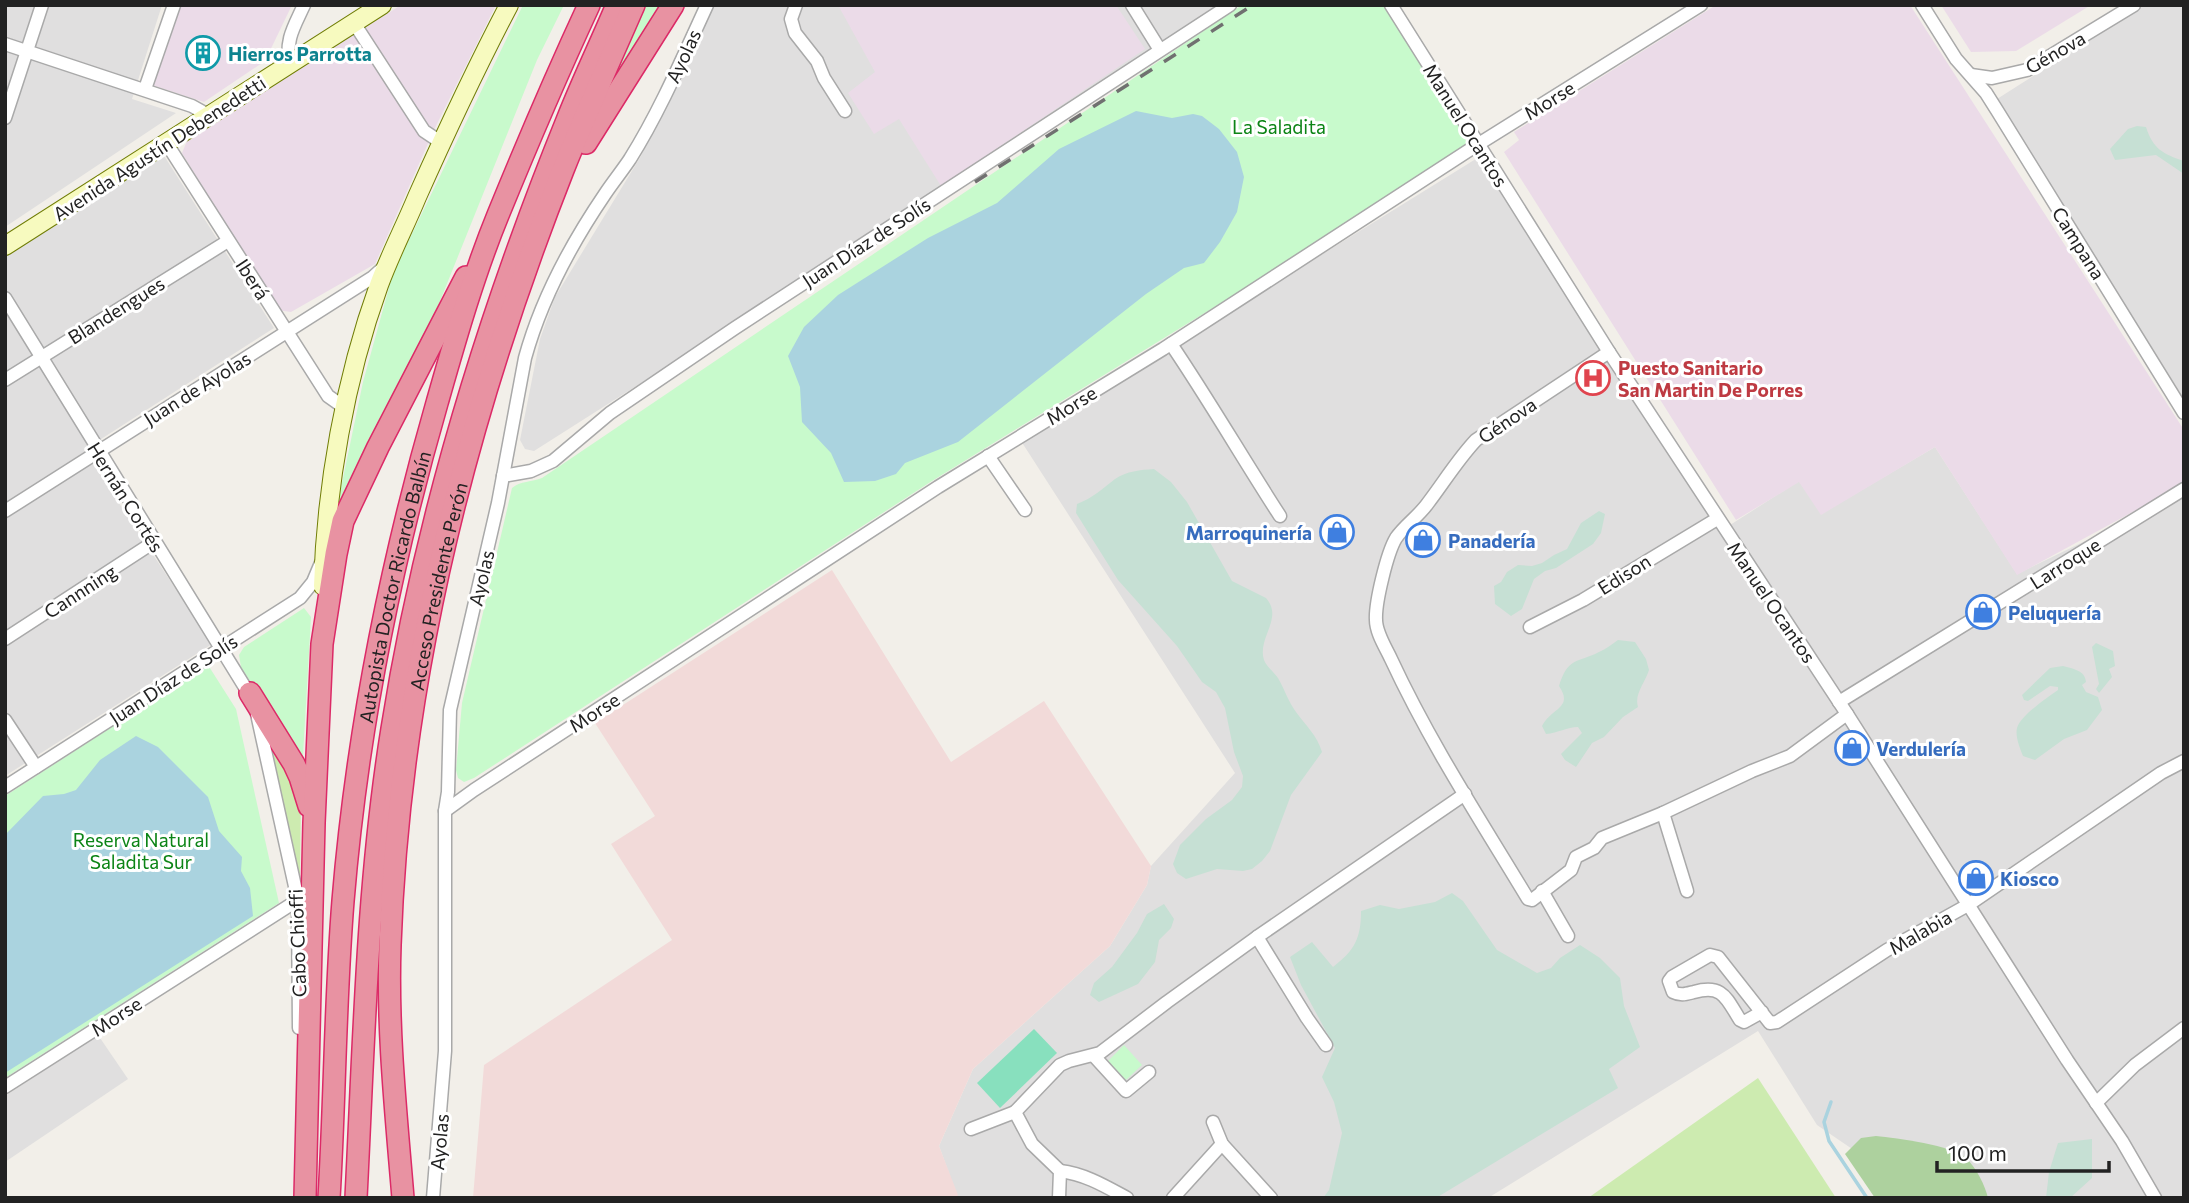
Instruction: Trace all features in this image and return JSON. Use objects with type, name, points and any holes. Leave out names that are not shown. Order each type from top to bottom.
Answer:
[{"type":"highway","name":"Autopista Doctor Ricardo Balbín","points":[[329,1198],[343,901],[367,707],[379,635],[419,465],[452,352],[498,216],[547,96],[589,5]]},
{"type":"highway","name":"Autopista Doctor Ricardo Balbín","points":[[356,1198],[366,983],[378,841],[392,728],[417,596],[459,428],[488,332],[565,125],[618,5]]},
{"type":"highway","name":"Acceso Presidente Perón","points":[[403,1198],[391,1056],[390,946],[401,801],[414,707],[442,554],[493,371],[539,236],[563,170],[634,5]]},
{"type":"highway","points":[[539,236],[592,133],[673,5]]},
{"type":"highway","points":[[304,1198],[314,823],[322,644],[343,521],[498,216]]},
{"type":"highway","points":[[250,694],[300,777],[314,823]]},
{"type":"main road","name":"Avenida Agustín Debenedetti","points":[[5,246],[382,5]]},
{"type":"main road","points":[[322,644],[324,556],[334,471],[345,408],[364,334],[388,264],[442,143],[509,5]]},
{"type":"street","points":[[5,118],[42,5]]},
{"type":"street","points":[[145,89],[174,5]]},
{"type":"street","points":[[289,65],[287,48],[304,5]]},
{"type":"street","name":"Ayolas","points":[[433,1198],[445,1051],[445,811],[450,710],[503,476],[525,358],[531,335],[549,293],[591,216],[642,138],[677,72],[707,5]]},
{"type":"street","points":[[796,5],[791,19],[795,33],[817,61],[824,78],[845,111]]},
{"type":"street","points":[[1132,5],[1160,50]]},
{"type":"street","name":"Juan Díaz de Solís","points":[[503,476],[531,471],[552,461],[610,413],[724,336],[1230,5]]},
{"type":"street","name":"Manuel Ocantos","points":[[1391,5],[1609,352],[1843,708],[2143,1174],[2155,1198]]},
{"type":"street","name":"Morse","points":[[445,811],[988,456],[1171,344],[1477,145],[1701,5]]},
{"type":"street","name":"Campana","points":[[1922,5],[1956,59],[1998,112],[2184,413]]},
{"type":"street","name":"Génova","points":[[1971,75],[1992,78],[2028,70],[2134,5]]},
{"type":"street","points":[[355,23],[424,131],[442,143]]},
{"type":"street","points":[[5,44],[145,89],[192,106],[210,116]]},
{"type":"street","name":"Iberá","points":[[167,144],[328,396],[345,408]]},
{"type":"street","name":"Blandengues","points":[[5,380],[228,241]]},
{"type":"street","name":"Juan de Ayolas","points":[[5,511],[373,277],[388,264]]},
{"type":"street","name":"Hernán Cortés","points":[[5,298],[250,694]]},
{"type":"street","points":[[1171,344],[1206,395],[1280,516]]},
{"type":"street","name":"Génova","points":[[1465,794],[1402,681],[1376,621],[1387,560],[1396,538],[1426,506],[1465,451],[1476,440],[1609,352]]},
{"type":"street","points":[[988,456],[1025,510]]},
{"type":"street","name":"Larroque","points":[[1542,891],[1571,870],[1576,857],[1594,848],[1602,838],[1790,756],[1843,708],[2184,489]]},
{"type":"street","name":"Edison","points":[[1530,627],[1583,600],[1717,519]]},
{"type":"street","name":"Cannning","points":[[5,639],[154,542]]},
{"type":"street","name":"Juan Díaz de Solís","points":[[5,787],[300,598],[313,582],[324,556]]},
{"type":"street","name":"Cabo Chioffi","points":[[250,694],[257,712],[298,900],[298,1198]]},
{"type":"street","points":[[5,720],[36,768]]},
{"type":"street","name":"Malabia","points":[[1762,1012],[1744,1022],[1724,994],[1709,988],[1680,995],[1673,992],[1669,981],[1714,955],[1762,1012],[1770,1023],[1777,1022],[1887,950],[1968,905],[2161,773],[2184,761]]},
{"type":"street","points":[[971,1129],[1015,1112],[1060,1065],[1100,1054],[1257,937],[1465,794],[1528,899],[1532,900],[1542,891],[1568,936]]},
{"type":"street","points":[[1663,813],[1686,891]]},
{"type":"street","name":"Morse","points":[[5,1087],[298,900]]},
{"type":"street","points":[[1257,937],[1326,1045]]},
{"type":"street","points":[[2096,1103],[2135,1065],[2184,1028]]},
{"type":"street","points":[[1094,1056],[1126,1091],[1149,1072]]},
{"type":"street","points":[[1015,1112],[1032,1144],[1060,1171],[1094,1180],[1127,1198]]},
{"type":"street","points":[[1213,1122],[1223,1144],[1271,1198]]},
{"type":"street","points":[[1173,1198],[1223,1144]]},
{"type":"street","points":[[1059,1198],[1060,1171]]},
{"type":"shaded area","points":[[5,5],[162,5],[132,99],[176,113],[5,227]]},
{"type":"shaded area","name":"Hierros Parrotta","points":[[180,5],[292,5],[265,61],[204,102],[152,85]]},
{"type":"shaded area","points":[[401,5],[496,5],[433,132],[375,264],[291,312],[277,310],[182,153],[187,141]]},
{"type":"shaded area","points":[[711,5],[1236,5],[534,451],[525,449],[520,440],[540,339],[555,297],[641,156]]},
{"type":"shaded area","points":[[838,5],[1116,5],[1145,49],[941,186],[899,119],[874,134],[848,93],[875,72]]},
{"type":"shaded area","points":[[1716,5],[1910,5],[2184,430],[2184,484],[2017,575],[1935,447],[1821,515],[1799,482],[1736,520],[1504,152],[1519,140],[1514,132]]},
{"type":"shaded area","points":[[1941,5],[2091,5],[2016,51],[1971,52]]},
{"type":"shaded area","points":[[2145,5],[2184,5],[2184,399],[1997,99]]},
{"type":"shaded area","points":[[161,151],[274,328],[84,450],[212,644],[5,776],[5,251]]},
{"type":"shaded area","points":[[1479,157],[1719,532],[1799,481],[1821,514],[1935,447],[2017,574],[2184,493],[2184,1198],[1924,1198],[1817,1125],[1758,1031],[1488,1198],[956,1198],[939,1146],[973,1069],[1110,946],[1147,885],[1151,866],[1235,773],[1021,441]]},
{"type":"shaded area","points":[[832,570],[951,762],[1044,701],[1151,866],[1147,885],[1110,946],[973,1069],[939,1146],[958,1195],[956,1198],[473,1198],[484,1065],[672,940],[611,844],[655,816],[595,723]]},
{"type":"shaded area","points":[[98,1035],[128,1079],[5,1162],[5,1096]]},
{"type":"green space","points":[[523,5],[564,5],[537,60],[438,306],[337,507],[363,382],[393,273]]},
{"type":"green space","points":[[644,5],[665,5],[597,115]]},
{"type":"green space","name":"La Saladita","points":[[1242,5],[1391,5],[1477,145],[932,481],[474,778],[464,782],[458,778],[456,770],[462,703],[512,488],[542,478]]},
{"type":"green space","points":[[2146,127],[2152,141],[2160,150],[2184,161],[2184,174],[2156,155],[2115,160],[2110,149],[2128,129]]},
{"type":"green space","points":[[1154,469],[1171,482],[1187,502],[1232,581],[1266,598],[1271,606],[1264,660],[1278,678],[1293,708],[1314,736],[1322,752],[1291,795],[1270,851],[1252,869],[1217,869],[1186,879],[1177,873],[1173,864],[1180,845],[1206,819],[1232,800],[1242,787],[1243,776],[1234,752],[1225,708],[1216,692],[1202,682],[1177,646],[1118,580],[1076,513],[1077,504],[1120,476]]},
{"type":"green space","points":[[1599,511],[1605,514],[1601,533],[1593,544],[1534,579],[1522,609],[1511,616],[1495,604],[1494,586],[1501,582],[1507,572],[1518,565],[1532,566],[1542,563],[1567,549],[1581,523]]},
{"type":"green space","points":[[304,608],[311,617],[303,756],[299,757],[241,667],[239,655],[244,647]]},
{"type":"green space","points":[[1618,640],[1635,642],[1646,659],[1649,670],[1639,693],[1638,707],[1623,717],[1604,737],[1592,743],[1576,767],[1561,754],[1582,733],[1578,727],[1546,734],[1542,726],[1563,704],[1563,693],[1559,686],[1570,665],[1602,651]]},
{"type":"green space","points":[[2096,643],[2113,651],[2115,666],[2109,669],[2112,677],[2099,693],[2096,689],[2099,684],[2092,647]]},
{"type":"green space","name":"Reserva Natural Saladita Sur","points":[[208,665],[236,709],[279,903],[5,1078],[5,796]]},
{"type":"green space","points":[[2063,666],[2083,675],[2086,682],[2082,685],[2086,692],[2098,697],[2102,710],[2087,730],[2064,739],[2035,760],[2023,756],[2017,735],[2019,723],[2058,690],[2058,687],[2050,686],[2028,701],[2024,700],[2022,695],[2050,668]]},
{"type":"green space","points":[[267,737],[301,797],[300,878]]},
{"type":"green space","points":[[1452,893],[1463,901],[1497,950],[1537,973],[1551,968],[1560,958],[1580,945],[1600,958],[1620,978],[1624,1006],[1640,1047],[1609,1069],[1618,1088],[1436,1198],[1323,1198],[1329,1190],[1342,1133],[1334,1102],[1322,1077],[1335,1048],[1301,985],[1290,957],[1312,942],[1333,967],[1347,955],[1355,943],[1360,929],[1361,911],[1380,905],[1399,909],[1435,902]]},
{"type":"green space","points":[[1164,904],[1174,919],[1171,928],[1159,940],[1155,962],[1138,984],[1099,1002],[1090,995],[1094,983],[1112,967],[1137,933],[1147,914]]},
{"type":"green space","points":[[1034,1029],[1057,1053],[1000,1108],[977,1083]]},
{"type":"green space","points":[[1124,1045],[1142,1065],[1126,1080],[1108,1061]]},
{"type":"green space","points":[[1758,1078],[1836,1198],[1588,1198]]},
{"type":"green space","points":[[1876,1136],[1924,1143],[1960,1154],[1977,1172],[1988,1198],[1875,1198],[1845,1154],[1861,1138]]},
{"type":"green space","points":[[2092,1139],[2092,1178],[2070,1198],[2046,1198],[2049,1172],[2058,1143]]},
{"type":"water","points":[[1136,111],[1172,118],[1193,114],[1202,116],[1219,129],[1237,152],[1244,177],[1237,212],[1204,263],[1184,268],[1146,294],[958,442],[905,463],[896,474],[875,481],[844,482],[831,453],[802,422],[800,387],[788,356],[804,327],[838,295],[928,238],[997,203],[1059,149]]},
{"type":"water","name":"Reserva Natural Saladita Sur","points":[[136,736],[158,747],[208,797],[219,831],[242,857],[241,871],[250,888],[253,916],[5,1073],[5,835],[43,796],[76,790],[100,760]]},
{"type":"waterway","points":[[1831,1102],[1824,1122],[1829,1141],[1867,1198]]},
{"type":"railway","points":[[975,182],[1253,5]]},
{"type":"place","name":"Hierros Parrotta","points":[[203,53]]},
{"type":"place","name":"Puesto Sanitario San Martin De Porres","points":[[1593,378]]},
{"type":"place","name":"Marroquinería","points":[[1337,532]]},
{"type":"place","name":"Panadería","points":[[1423,540]]},
{"type":"place","name":"Peluquería","points":[[1983,612]]},
{"type":"place","name":"Verdulería","points":[[1852,748]]},
{"type":"place","name":"Kiosco","points":[[1976,878]]}]
